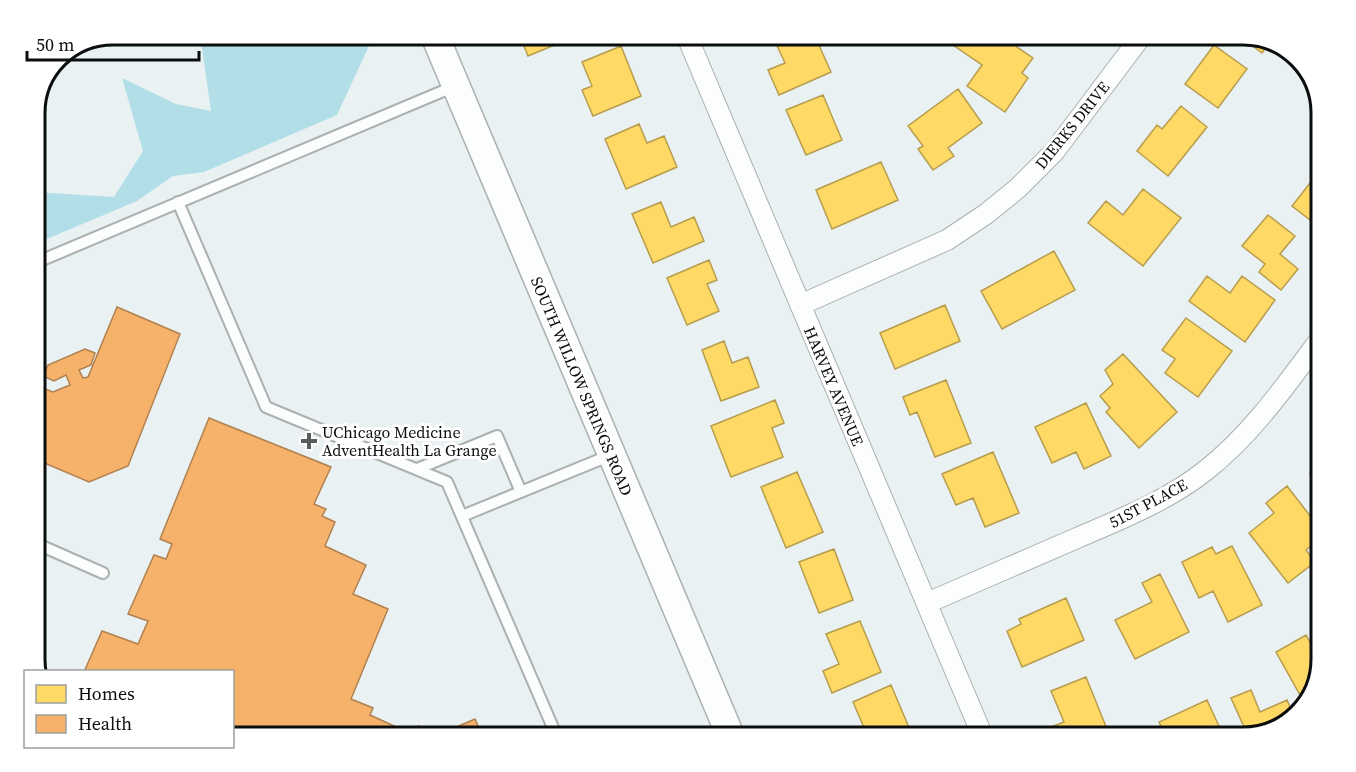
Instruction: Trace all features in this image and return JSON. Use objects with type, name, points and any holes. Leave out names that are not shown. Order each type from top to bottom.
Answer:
[{"type":"street","name":"SOUTH WILLOW SPRINGS ROAD","points":[[439,45],[726,727]]},
{"type":"street","name":"HARVEY AVENUE","points":[[691,45],[978,727]]},
{"type":"street","name":"DIERKS DRIVE","points":[[800,305],[947,240],[986,214],[1018,188],[1054,152],[1135,45]]},
{"type":"street","name":"51ST PLACE","points":[[927,603],[1133,514],[1173,494],[1234,446],[1267,410],[1311,351]]},
{"type":"lane","points":[[45,258],[456,86]]},
{"type":"lane","points":[[178,202],[266,407],[447,482],[551,727]]},
{"type":"lane","points":[[417,469],[497,436],[521,492]]},
{"type":"lane","points":[[462,516],[612,455]]},
{"type":"lane","points":[[45,547],[103,573]]},
{"type":"shaded area","points":[[201,45],[369,45],[337,115],[204,172],[173,176],[137,201],[45,240],[45,193],[114,197],[143,151],[122,78],[176,104],[211,111]]},
{"type":"building: Homes","points":[[524,45],[554,45],[528,56]]},
{"type":"building: Homes","points":[[777,45],[819,45],[831,72],[779,95],[768,70],[785,63]]},
{"type":"building: Homes","points":[[953,45],[1014,45],[1033,58],[1022,73],[1028,78],[1005,112],[967,86],[982,65]]},
{"type":"building: Homes","points":[[1214,45],[1247,69],[1218,108],[1185,84]]},
{"type":"building: Homes","points":[[621,46],[641,96],[593,116],[582,90],[592,86],[582,62]]},
{"type":"building: Homes","points":[[1253,46],[1265,49],[1262,53]]},
{"type":"building: Homes","points":[[958,89],[982,123],[948,148],[954,156],[933,170],[918,149],[923,146],[908,126]]},
{"type":"building: Homes","points":[[823,95],[842,140],[806,155],[786,110]]},
{"type":"building: Homes","points":[[1181,106],[1207,127],[1168,176],[1137,151],[1157,125],[1162,129]]},
{"type":"building: Homes","points":[[639,124],[647,143],[664,136],[677,167],[626,189],[605,139]]},
{"type":"building: Homes","points":[[881,162],[898,200],[832,229],[816,190]]},
{"type":"building: Homes","points":[[1311,182],[1311,221],[1292,206]]},
{"type":"building: Homes","points":[[1143,189],[1181,218],[1143,266],[1088,223],[1106,201],[1123,215]]},
{"type":"building: Homes","points":[[661,202],[671,227],[694,217],[704,241],[653,263],[632,214]]},
{"type":"building: Homes","points":[[1268,215],[1295,236],[1280,254],[1298,269],[1281,290],[1259,272],[1265,264],[1242,246]]},
{"type":"building: Homes","points":[[1054,251],[1075,290],[1002,329],[981,291]]},
{"type":"building: Homes","points":[[709,260],[717,280],[707,284],[719,311],[687,325],[667,278]]},
{"type":"building: Homes","points":[[1207,276],[1230,293],[1242,276],[1275,300],[1245,342],[1189,301]]},
{"type":"building: Homes","points":[[945,305],[960,341],[895,369],[880,333]]},
{"type":"building: Homes","points":[[1186,318],[1232,351],[1198,397],[1165,373],[1175,359],[1162,350]]},
{"type":"building: Homes","points":[[724,341],[732,363],[748,357],[759,387],[721,401],[702,350]]},
{"type":"building: Homes","points":[[1123,354],[1177,412],[1139,448],[1106,412],[1110,408],[1100,396],[1113,384],[1105,370]]},
{"type":"building: Homes","points":[[946,380],[971,443],[935,457],[917,412],[910,415],[903,397]]},
{"type":"building: Homes","points":[[775,400],[784,423],[772,428],[783,457],[731,477],[711,426]]},
{"type":"building: Homes","points":[[1086,403],[1111,456],[1084,469],[1076,452],[1052,463],[1035,427]]},
{"type":"building: Homes","points":[[993,452],[1019,513],[985,527],[973,498],[956,505],[942,474]]},
{"type":"building: Homes","points":[[797,472],[823,532],[786,548],[761,487]]},
{"type":"building: Homes","points":[[1287,486],[1311,517],[1311,546],[1306,550],[1311,557],[1311,565],[1288,583],[1249,533],[1274,513],[1266,503]]},
{"type":"building: Homes","points":[[1232,546],[1262,605],[1228,622],[1213,591],[1199,598],[1182,562],[1212,547],[1216,554]]},
{"type":"building: Homes","points":[[834,549],[853,600],[819,613],[799,562]]},
{"type":"building: Homes","points":[[1160,574],[1189,632],[1135,659],[1115,620],[1152,602],[1142,583]]},
{"type":"building: Homes","points":[[1066,598],[1084,640],[1022,667],[1007,631],[1021,624],[1019,619]]},
{"type":"building: Homes","points":[[860,621],[881,672],[832,693],[823,671],[839,664],[826,634]]},
{"type":"building: Homes","points":[[1306,635],[1311,644],[1311,659],[1309,676],[1300,695],[1276,652]]},
{"type":"building: Homes","points":[[1086,677],[1106,727],[1051,727],[1064,722],[1051,691]]},
{"type":"building: Homes","points":[[891,685],[909,727],[864,727],[853,702]]},
{"type":"building: Homes","points":[[1251,690],[1260,712],[1287,700],[1290,708],[1269,722],[1244,727],[1231,698]]},
{"type":"building: Homes","points":[[1207,700],[1219,727],[1161,727],[1159,722]]},
{"type":"building: Health","points":[[117,307],[180,334],[128,466],[89,482],[45,463],[45,389],[53,392],[70,385],[66,375],[54,381],[45,377],[48,365],[85,349],[95,353],[91,365],[79,370],[83,378],[88,377]]},
{"type":"building: Health","points":[[209,418],[331,467],[314,504],[326,509],[322,516],[335,522],[325,546],[366,565],[353,594],[388,609],[351,699],[373,708],[370,715],[396,727],[234,727],[234,670],[85,670],[102,631],[138,644],[148,621],[128,614],[154,555],[166,559],[172,544],[160,539]]},
{"type":"building: Health","points":[[475,719],[479,727],[456,727]]},
{"type":"place","name":"UChicago Medicine AdventHealth La Grange","points":[[309,441]]}]
